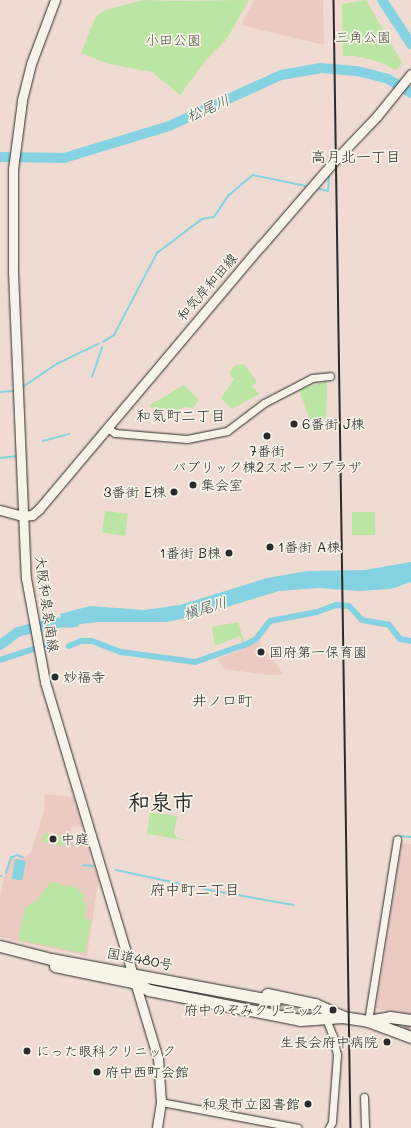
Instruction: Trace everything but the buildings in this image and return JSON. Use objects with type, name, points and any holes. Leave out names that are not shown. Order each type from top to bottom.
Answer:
[{"type":"highway","name":"国道480号","points":[[0,946],[134,978],[153,977],[274,1004],[134,978],[0,953]]},
{"type":"highway","points":[[153,977],[191,978],[302,1002],[343,1017],[368,1020],[410,1033]]},
{"type":"highway","points":[[134,978],[149,990],[300,1020],[343,1017]]},
{"type":"highway","points":[[300,1020],[294,1010],[302,1002]]},
{"type":"highway","points":[[368,1020],[390,1017],[411,1020]]},
{"type":"main road","name":"大阪和泉泉南線","points":[[55,0],[31,64],[15,147],[13,168],[13,272],[24,516],[30,605],[45,682],[158,1058],[161,1102],[157,1128]]},
{"type":"main road","name":"和気岸和田線","points":[[24,516],[32,515],[39,509],[328,167],[395,96],[411,74]]},
{"type":"main road","points":[[0,510],[24,516]]},
{"type":"street","points":[[107,428],[115,433],[188,439],[227,431],[264,402],[312,378],[330,376]]},
{"type":"street","points":[[368,1020],[396,839]]},
{"type":"street","points":[[326,1019],[333,1036],[337,1055],[332,1122],[329,1128]]},
{"type":"street","points":[[364,1097],[365,1128]]},
{"type":"street","points":[[161,1102],[298,1128]]},
{"type":"shaded area","points":[[254,0],[323,0],[324,45],[241,25]]},
{"type":"shaded area","points":[[258,639],[283,674],[269,675],[224,669],[218,659],[236,652]]},
{"type":"shaded area","points":[[45,794],[74,797],[83,827],[72,826],[70,840],[88,842],[90,861],[99,877],[87,956],[0,937],[0,898],[4,877],[12,858],[23,858],[31,852],[44,812]]},
{"type":"shaded area","points":[[402,843],[411,844],[411,1015],[376,1009]]},
{"type":"green space","name":"小田公園","points":[[143,0],[249,0],[226,40],[207,59],[180,95],[152,72],[109,64],[81,53],[96,16],[106,10]]},
{"type":"green space","name":"三角公園","points":[[366,0],[402,63],[396,70],[380,62],[355,56],[343,56],[342,4]]},
{"type":"green space","points":[[244,364],[257,382],[252,386],[259,394],[232,409],[221,398],[234,379],[229,373],[234,366]]},
{"type":"green space","points":[[327,381],[326,419],[310,420],[299,390]]},
{"type":"green space","points":[[184,385],[199,400],[193,408],[184,407],[175,411],[152,408],[150,405]]},
{"type":"green space","points":[[105,511],[128,514],[125,536],[102,533]]},
{"type":"green space","points":[[352,512],[375,512],[375,535],[352,535]]},
{"type":"green space","points":[[238,622],[244,641],[242,642],[240,636],[215,646],[212,627]]},
{"type":"green space","points":[[150,812],[177,816],[174,833],[177,838],[198,842],[147,834]]},
{"type":"green space","name":"中庭","points":[[43,833],[66,837],[64,846],[41,842]]},
{"type":"green space","points":[[51,882],[79,888],[78,892],[85,894],[83,902],[87,903],[84,918],[91,920],[85,953],[18,940],[25,908],[37,900]]},
{"type":"water","points":[[411,562],[411,582],[391,589],[358,591],[319,588],[279,591],[201,615],[167,622],[98,622],[63,626],[60,614],[90,606],[144,610],[180,605],[267,578],[307,571],[365,570]]},
{"type":"water","points":[[15,859],[26,861],[22,881],[12,879]]},
{"type":"waterway","points":[[382,0],[411,44]]},
{"type":"waterway","name":"松尾川","points":[[0,157],[64,158],[169,126],[281,75],[321,68],[357,71],[388,79],[411,93]]},
{"type":"waterway","points":[[103,342],[114,335],[157,253],[202,219],[214,217],[229,195],[253,175],[306,186]]},
{"type":"waterway","points":[[316,188],[328,191],[329,177]]},
{"type":"waterway","points":[[24,386],[57,364],[98,344]]},
{"type":"waterway","points":[[92,377],[102,348]]},
{"type":"waterway","points":[[0,392],[14,391]]},
{"type":"waterway","points":[[43,441],[69,434]]},
{"type":"waterway","points":[[0,458],[18,456]]},
{"type":"waterway","points":[[69,646],[81,641],[92,641],[121,652],[195,662],[247,644],[256,639],[270,621],[317,612],[336,605],[349,606],[362,620],[389,625],[400,639],[411,641]]},
{"type":"waterway","name":"槇尾川","points":[[0,645],[18,632],[51,623],[75,622]]},
{"type":"waterway","points":[[0,660],[49,644]]},
{"type":"waterway","points":[[401,836],[411,837]]},
{"type":"waterway","points":[[6,873],[11,858],[17,855],[23,857]]},
{"type":"waterway","points":[[83,865],[93,866]]},
{"type":"waterway","points":[[116,870],[201,888]]},
{"type":"waterway","points":[[204,889],[294,905]]},
{"type":"tunnel","points":[[274,1008],[322,1017]]},
{"type":"tunnel","points":[[388,1022],[411,1026]]},
{"type":"railway","points":[[334,0],[351,1128]]},
{"type":"place","name":"6番街 J棟","points":[[294,424]]},
{"type":"place","name":"7番街 パブリック棟2スポーツプラザ","points":[[267,436]]},
{"type":"place","name":"集会室","points":[[193,485]]},
{"type":"place","name":"3番街 E棟","points":[[174,492]]},
{"type":"place","name":"1番街 A棟","points":[[270,547]]},
{"type":"place","name":"1番街 B棟","points":[[229,553]]},
{"type":"place","name":"国府第一保育園","points":[[261,652]]},
{"type":"place","name":"妙福寺","points":[[55,677]]},
{"type":"place","name":"中庭","points":[[53,839]]},
{"type":"place","name":"府中のぞみクリニック","points":[[333,1010]]},
{"type":"place","name":"生長会府中病院","points":[[387,1042]]},
{"type":"place","name":"にった眼科クリニック","points":[[27,1051]]},
{"type":"place","name":"府中西町会館","points":[[97,1072]]},
{"type":"place","name":"和泉市立図書館","points":[[308,1104]]},
{"type":"district","name":"高月北一丁目","points":[[356,157]]},
{"type":"district","name":"和気町二丁目","points":[[181,416]]},
{"type":"district","name":"井ノ口町","points":[[222,701]]},
{"type":"district","name":"和泉市","points":[[161,802]]},
{"type":"district","name":"府中町二丁目","points":[[195,890]]}]
